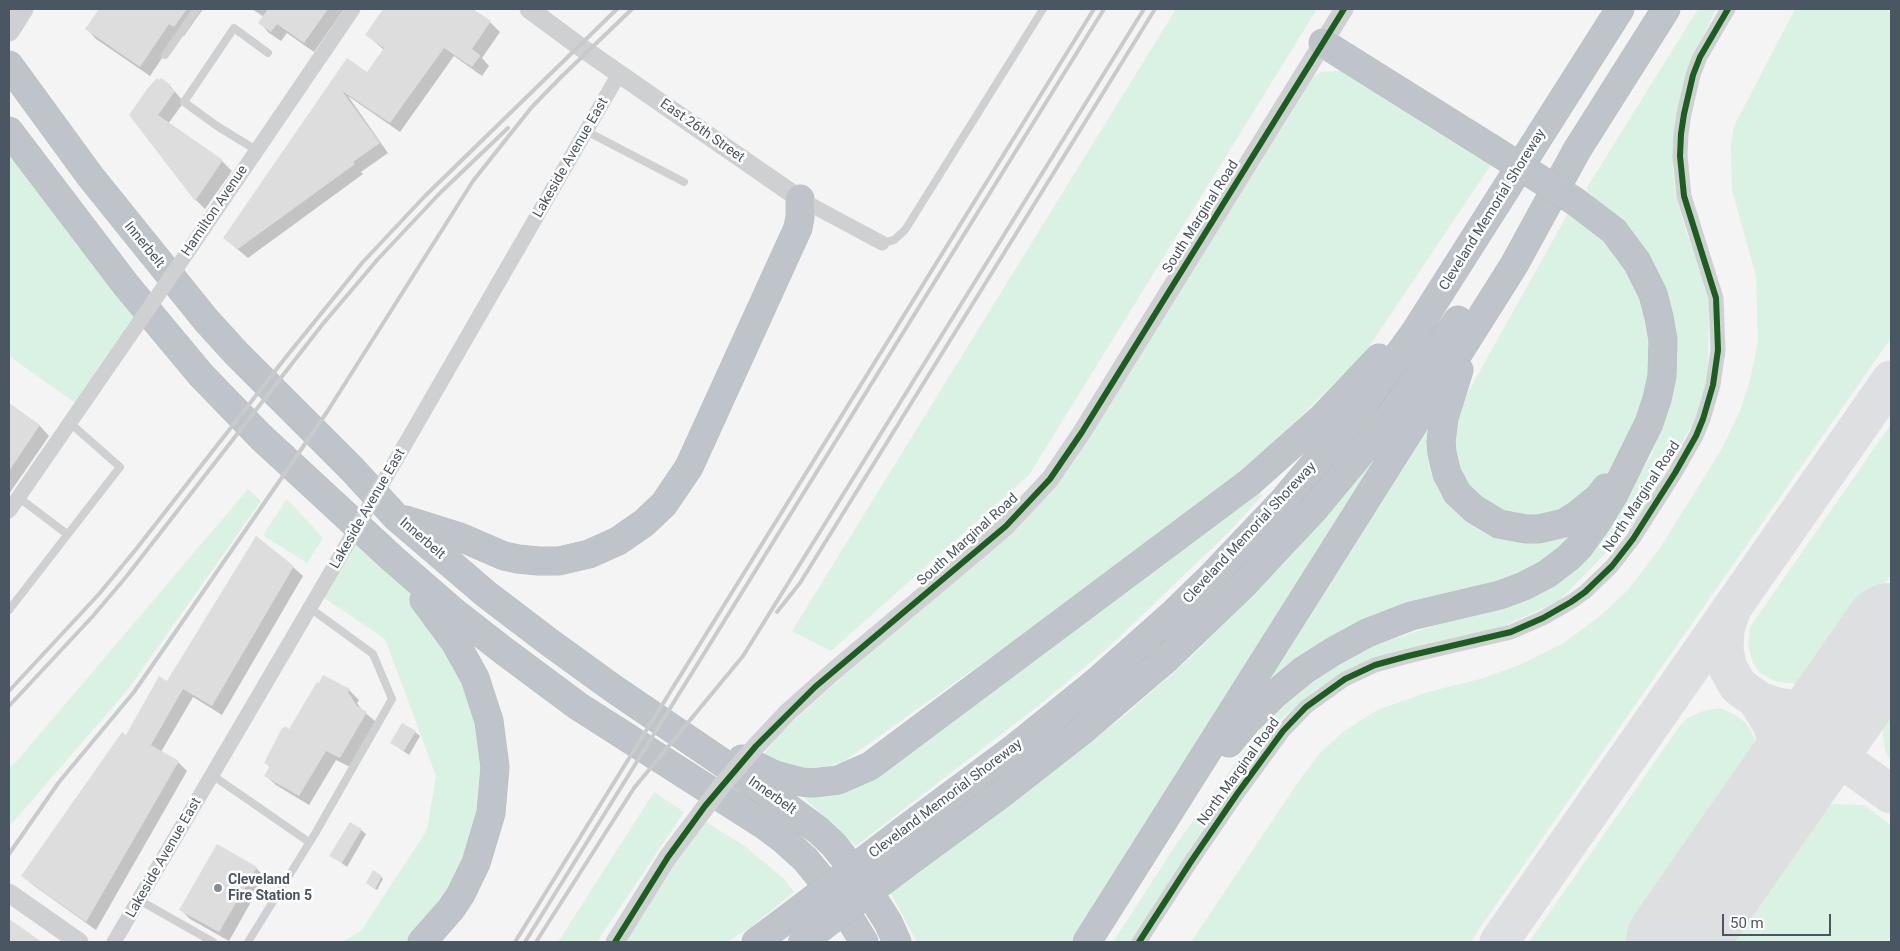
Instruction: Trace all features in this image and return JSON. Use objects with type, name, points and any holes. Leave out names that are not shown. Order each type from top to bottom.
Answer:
[{"type":"highway","points":[[1580,73],[1605,9]]},
{"type":"highway","name":"Cleveland Memorial Shoreway","points":[[763,936],[1067,706],[1135,648],[1211,577],[1283,501],[1352,420],[1384,377],[1442,290],[1620,9]]},
{"type":"highway","points":[[802,942],[1001,794],[1084,729],[1166,659],[1243,585],[1314,508],[1383,426],[1577,150],[1666,9]]},
{"type":"highway","points":[[1160,827],[1254,714],[1290,681],[1320,660],[1349,642],[1398,620],[1513,590],[1536,580],[1558,566],[1578,547],[1597,522],[1613,496],[1651,417],[1662,376],[1663,340],[1657,306],[1649,284],[1630,251],[1609,227],[1576,202],[1323,43]]},
{"type":"highway","name":"Innerbelt","points":[[9,65],[90,176],[206,320],[352,469],[396,517],[511,614],[582,666],[818,830],[834,845],[860,878],[888,922],[897,942]]},
{"type":"highway","name":"Innerbelt","points":[[9,131],[126,285],[201,375],[261,437],[393,559],[483,635],[578,706],[764,825],[784,840],[805,859],[838,899],[864,942]]},
{"type":"highway","points":[[1087,942],[1514,265],[1577,150]]},
{"type":"highway","points":[[396,517],[460,537],[504,556],[538,561],[559,561],[588,554],[618,541],[644,523],[664,504],[689,467],[798,228],[800,199]]},
{"type":"highway","points":[[651,714],[762,770],[789,779],[813,783],[826,782],[838,780],[859,772],[894,748],[1256,477],[1323,417],[1442,290]]},
{"type":"highway","points":[[1471,333],[1444,418],[1441,442],[1447,474],[1458,493],[1465,502],[1486,518],[1499,524],[1526,529],[1539,529],[1564,522],[1577,515],[1598,498],[1637,447]]},
{"type":"highway","points":[[393,559],[456,642],[469,666],[485,706],[494,752],[491,813],[476,863],[451,909],[422,942]]},
{"type":"main road","points":[[9,31],[24,9]]},
{"type":"street","name":"Hamilton Avenue","points":[[9,511],[353,9]]},
{"type":"street","name":"South Marginal Road","points":[[615,942],[668,857],[722,785],[756,746],[787,714],[835,670],[1006,526],[1050,479],[1082,432],[1344,9]]},
{"type":"street","name":"North Marginal Road","points":[[1140,942],[1232,801],[1283,731],[1306,707],[1345,679],[1375,665],[1511,632],[1543,618],[1571,602],[1599,579],[1622,553],[1675,473],[1696,436],[1708,403],[1716,367],[1718,341],[1716,298],[1684,196],[1680,156],[1682,128],[1688,94],[1697,66],[1728,9]]},
{"type":"street","name":"East 26th Street","points":[[540,12],[619,74],[800,199],[882,243]]},
{"type":"street","name":"Lakeside Avenue East","points":[[114,942],[619,74]]},
{"type":"street","points":[[9,893],[79,942]]},
{"type":"lane","points":[[165,55],[197,9]]},
{"type":"lane","points":[[882,243],[894,240],[904,230],[1043,9]]},
{"type":"lane","points":[[256,150],[217,126],[184,102],[234,28],[268,53]]},
{"type":"lane","points":[[586,131],[684,182]]},
{"type":"lane","points":[[9,610],[120,467],[70,423]]},
{"type":"lane","points":[[18,497],[67,534]]},
{"type":"lane","points":[[248,942],[310,842],[392,699],[374,654],[310,608]]},
{"type":"lane","points":[[212,775],[310,842]]},
{"type":"lane","points":[[139,900],[213,942]]},
{"type":"green space","points":[[1176,9],[1317,9],[1029,475],[831,651],[792,631]]},
{"type":"green space","points":[[1698,9],[1716,9],[1687,71],[1675,121],[1673,171],[1675,192],[1709,302],[1708,377],[1696,418],[1640,518],[1559,601],[1504,626],[1395,651],[1317,689],[1274,725],[1219,804],[1131,942],[1113,942],[1177,843],[1264,724],[1315,679],[1372,646],[1476,612],[1619,508],[1652,454],[1667,405],[1674,362],[1620,224],[1586,189]]},
{"type":"green space","points":[[1795,9],[1891,9],[1891,338],[1470,942],[1191,942],[1301,778],[1320,753],[1343,732],[1377,710],[1428,692],[1484,678],[1524,663],[1562,644],[1599,617],[1628,590],[1660,548],[1720,452],[1740,411],[1750,380],[1758,342],[1756,276],[1732,190],[1731,144],[1734,126]]},
{"type":"green space","points":[[1348,70],[1493,162],[1364,354],[1252,464],[995,654],[843,762],[816,769],[784,769],[764,754],[780,733],[858,663],[1018,527],[1049,492],[1126,376],[1292,112],[1296,97],[1306,81],[1321,72]]},
{"type":"green space","points":[[9,131],[147,310],[81,407],[9,356]]},
{"type":"green space","points":[[1570,210],[1603,235],[1643,293],[1657,372],[1628,443],[1599,486],[1545,519],[1497,513],[1468,488],[1454,463],[1453,434],[1464,399]]},
{"type":"green space","points":[[1891,424],[1891,575],[1817,678],[1796,684],[1777,682],[1760,673],[1753,663],[1748,645],[1750,627]]},
{"type":"green space","points":[[1429,427],[1432,473],[1443,489],[1534,541],[1554,540],[1588,525],[1521,578],[1276,682],[1271,677]]},
{"type":"green space","points":[[1369,464],[1375,472],[1070,942],[917,942],[890,892],[1021,796],[1125,715],[1190,658],[1290,557]]},
{"type":"green space","points":[[248,489],[261,501],[129,688],[9,827],[9,768]]},
{"type":"green space","points":[[1256,491],[1263,495],[1230,531],[1111,645],[1043,702],[856,846],[799,793],[817,794]]},
{"type":"green space","points":[[287,499],[323,538],[307,563],[263,535]]},
{"type":"green space","points":[[355,531],[393,559],[475,678],[491,813],[422,942],[342,942],[361,931],[427,830],[436,776],[385,639],[318,594]]},
{"type":"green space","points":[[1891,687],[1891,762],[1885,751],[1882,725],[1887,694]]},
{"type":"green space","points":[[1720,708],[1734,714],[1746,723],[1755,739],[1757,759],[1752,773],[1634,942],[1529,942],[1679,727],[1686,719],[1703,711]]},
{"type":"green space","points":[[654,792],[684,812],[597,942],[558,942]]},
{"type":"green space","points":[[1834,804],[1864,805],[1891,825],[1891,942],[1713,942],[1799,819]]},
{"type":"green space","points":[[706,822],[746,847],[784,879],[794,892],[751,927],[727,942],[625,942],[680,857]]},
{"type":"building","points":[[99,9],[187,9],[174,27],[169,24],[140,67],[85,29]]},
{"type":"building","points":[[268,9],[328,9],[304,43],[277,24],[271,32],[258,23]]},
{"type":"building","points":[[383,9],[473,9],[491,21],[472,49],[480,56],[472,67],[444,48],[390,123],[342,91],[380,143],[353,162],[355,164],[238,249],[223,238],[347,58],[367,72],[384,48],[365,35]]},
{"type":"building","points":[[157,78],[159,80],[161,78],[171,85],[169,87],[175,91],[158,115],[223,160],[195,201],[129,115]]},
{"type":"building","points":[[9,403],[40,425],[9,471]]},
{"type":"building","points":[[256,536],[294,566],[212,706],[183,689],[151,745],[179,761],[86,922],[21,876],[122,732],[126,735],[159,676],[167,681]]},
{"type":"building","points":[[323,675],[350,689],[348,692],[357,706],[367,712],[340,758],[326,751],[299,796],[264,776],[270,766],[264,763],[282,728],[285,726],[289,729]]},
{"type":"building","points":[[402,723],[416,731],[404,751],[390,743]]},
{"type":"building","points":[[350,822],[362,829],[342,863],[329,856]]},
{"type":"building","name":"Cleveland Fire Station 5","points":[[217,844],[257,867],[219,932],[179,910]]},
{"type":"building","points":[[373,870],[382,876],[375,889],[366,883]]},
{"type":"building","points":[[9,919],[42,942],[9,942]]},
{"type":"taxiway","points":[[1499,942],[1891,380]]},
{"type":"taxiway","points":[[1731,611],[1725,629],[1724,651],[1728,668],[1738,686],[1891,794]]},
{"type":"taxiway","points":[[1762,702],[1796,710],[1818,707],[1844,692],[1875,655]]},
{"type":"taxiway","points":[[1759,703],[1772,724],[1782,756],[1783,767],[1780,786],[1771,804]]},
{"type":"runway","points":[[1675,942],[1891,632]]},
{"type":"railway","points":[[9,691],[99,594],[137,548],[362,263],[425,196],[617,9]]},
{"type":"railway","points":[[559,79],[632,9]]},
{"type":"railway","points":[[515,942],[1094,9]]},
{"type":"railway","points":[[525,942],[1104,9]]},
{"type":"railway","points":[[536,942],[634,788],[743,656],[1144,9]]},
{"type":"railway","points":[[777,612],[800,583],[1155,9]]},
{"type":"railway","points":[[9,854],[59,782],[134,692],[327,412],[473,181],[531,108],[563,75]]},
{"type":"railway","points":[[9,706],[93,616],[126,577],[322,325],[378,259],[441,192],[508,128]]},
{"type":"cycle path","points":[[615,942],[668,857],[705,806],[756,746],[815,687],[1006,526],[1050,479],[1082,432],[1344,9]]},
{"type":"cycle path","points":[[1139,942],[1237,794],[1283,731],[1306,707],[1345,679],[1375,665],[1511,632],[1543,618],[1571,602],[1585,592],[1612,566],[1633,539],[1675,473],[1696,436],[1703,419],[1713,385],[1718,350],[1716,298],[1684,196],[1680,156],[1681,134],[1693,75],[1700,57],[1728,9]]},
{"type":"place","name":"Cleveland Fire Station 5","points":[[218,888]]}]
